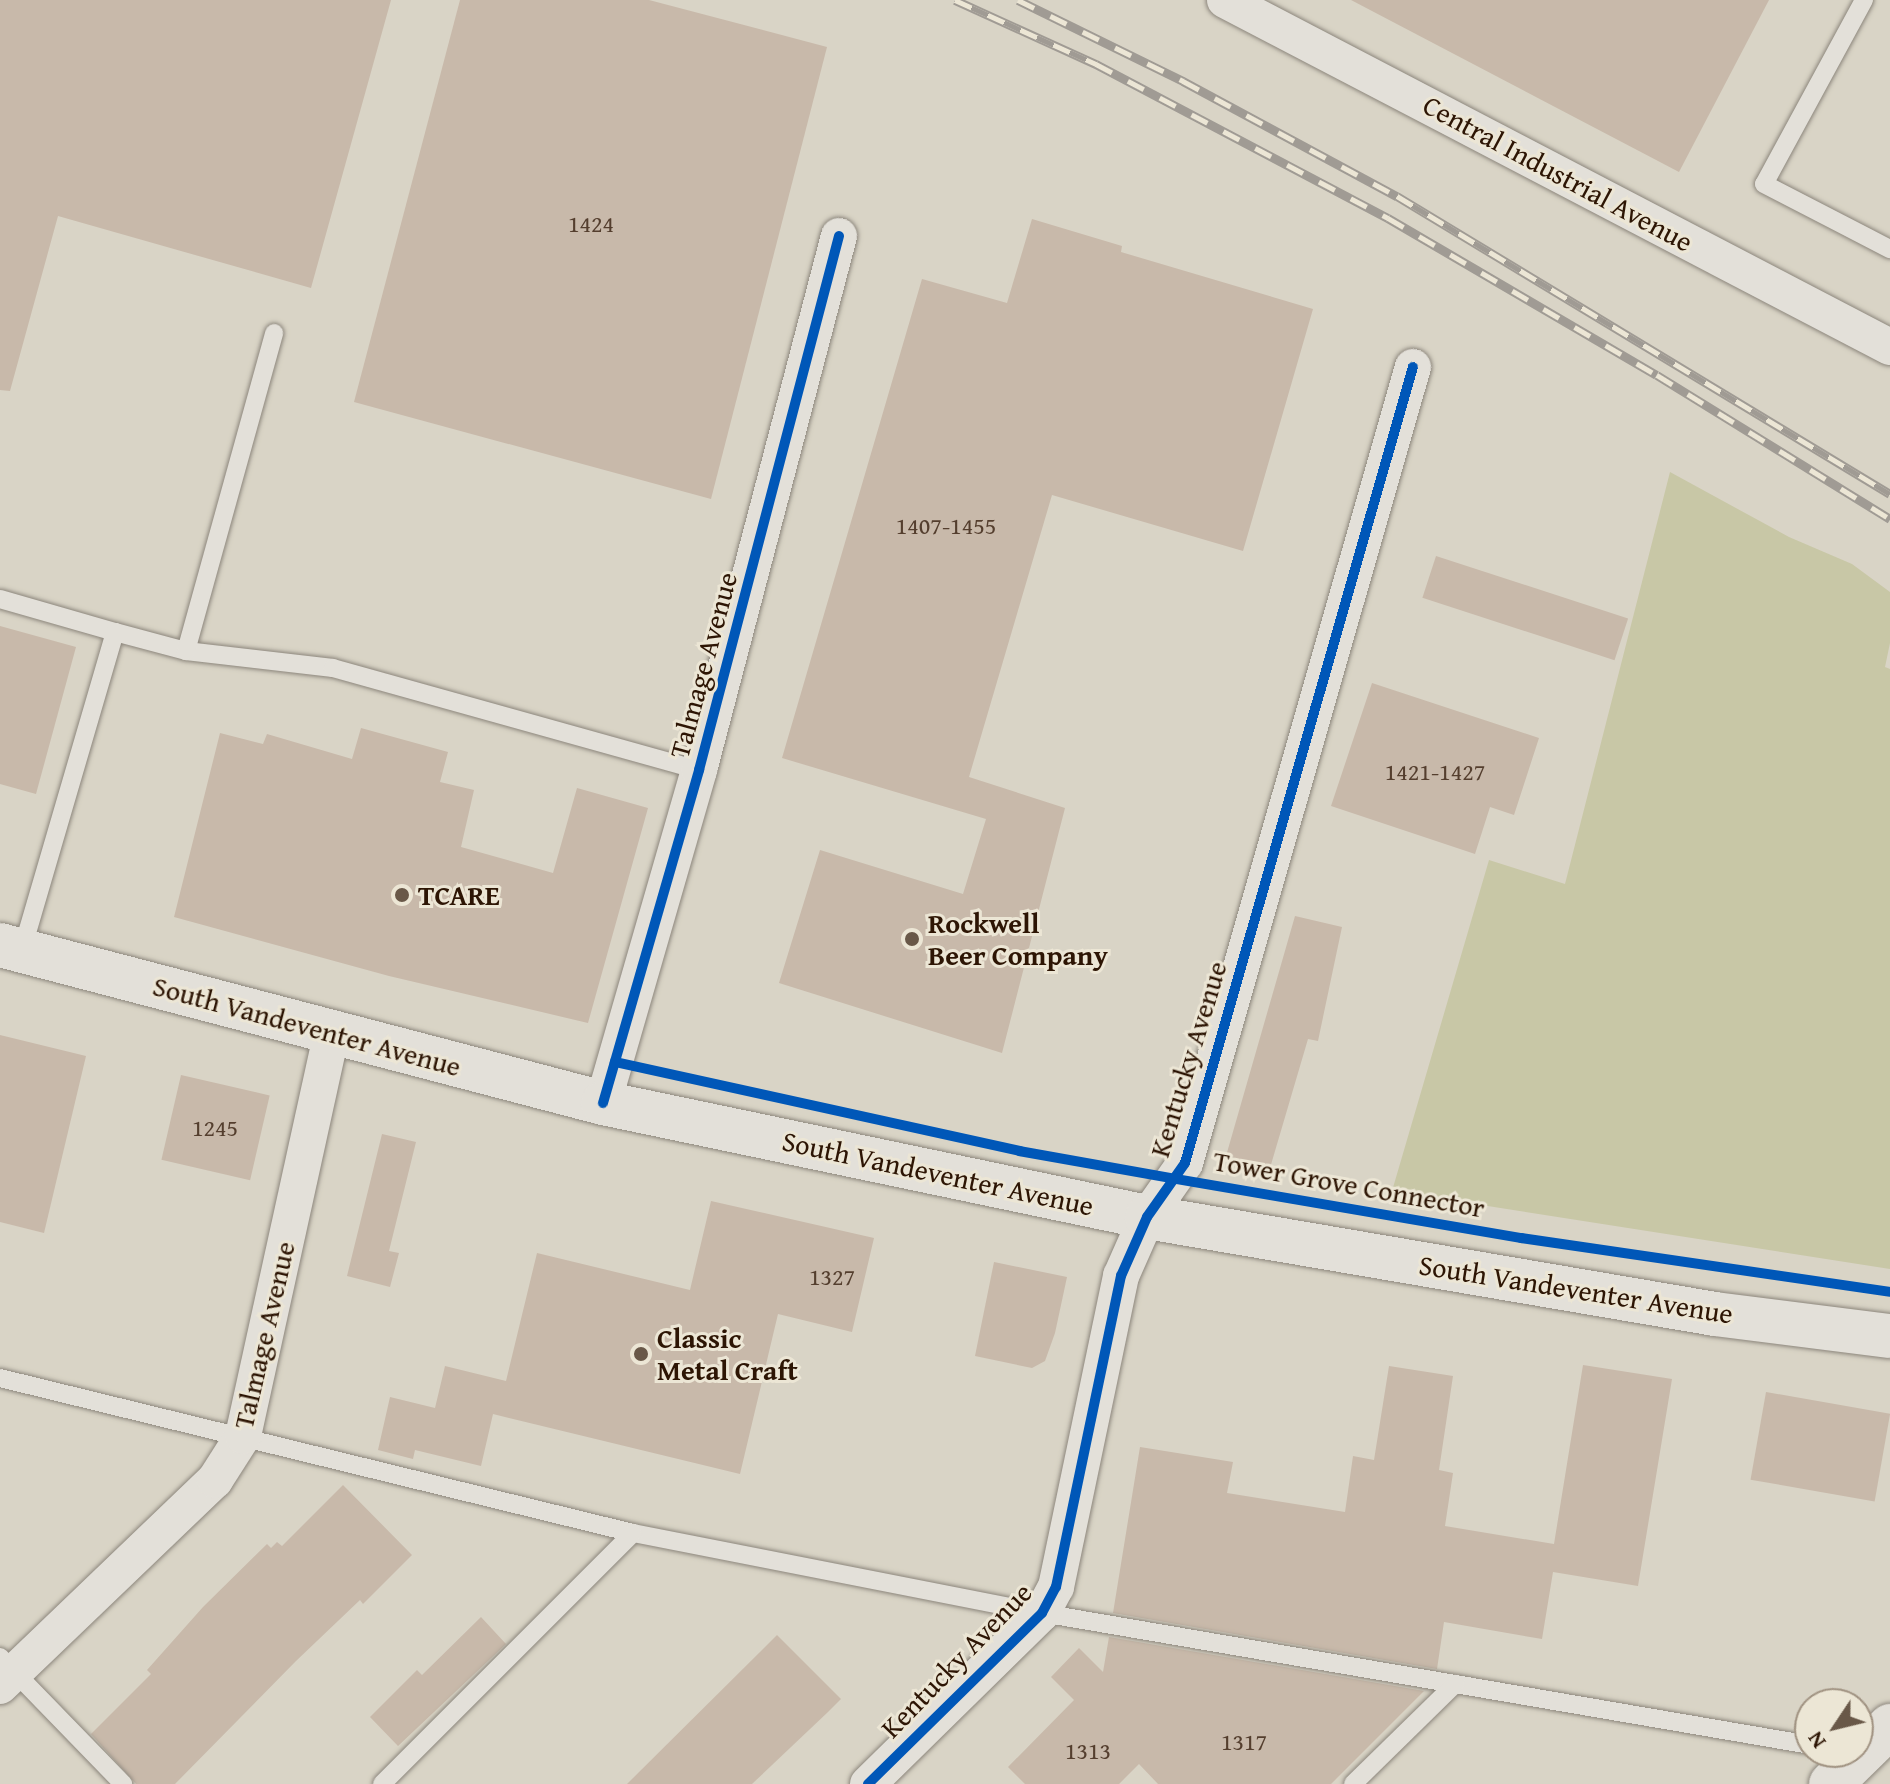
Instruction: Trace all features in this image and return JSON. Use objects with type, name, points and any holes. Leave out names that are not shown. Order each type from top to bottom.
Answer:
[{"type":"main road","name":"South Vandeventer Avenue","points":[[11,948],[603,1103],[1147,1217],[1715,1314],[1890,1336]]},
{"type":"street","name":"Central Industrial Avenue","points":[[1225,0],[1890,347]]},
{"type":"street","name":"Talmage Avenue","points":[[603,1103],[699,770],[839,236]]},
{"type":"street","name":"Kentucky Avenue","points":[[868,1784],[1042,1613],[1056,1587],[1121,1276],[1147,1217],[1185,1163],[1413,367]]},
{"type":"street","name":"Talmage Avenue","points":[[5,1672],[215,1480],[243,1436],[332,1032]]},
{"type":"lane","points":[[1864,0],[1764,184],[1890,249]]},
{"type":"lane","points":[[186,651],[274,333]]},
{"type":"lane","points":[[0,599],[186,651],[333,668],[699,770]]},
{"type":"lane","points":[[11,948],[115,632]]},
{"type":"lane","points":[[0,1378],[633,1533],[1042,1613],[1794,1742]]},
{"type":"lane","points":[[382,1784],[633,1533]]},
{"type":"lane","points":[[5,1672],[123,1784]]},
{"type":"lane","points":[[1353,1784],[1455,1684]]},
{"type":"green space","points":[[1670,472],[1789,537],[1852,564],[1890,592],[1890,643],[1885,667],[1890,669],[1890,1269],[1392,1191],[1489,860],[1565,884]]},
{"type":"building","points":[[0,0],[391,0],[311,288],[58,216],[10,391],[0,390]]},
{"type":"building","points":[[460,0],[649,0],[827,47],[711,499],[354,402]]},
{"type":"building","points":[[1351,0],[1769,0],[1679,172]]},
{"type":"building","points":[[1032,219],[1122,246],[1121,252],[1313,309],[1243,551],[1052,495],[969,777],[1065,808],[1002,1053],[779,983],[820,850],[963,894],[986,819],[782,758],[922,279],[1007,303]]},
{"type":"building","points":[[1436,556],[1628,618],[1615,660],[1422,598]]},
{"type":"building","points":[[0,626],[76,647],[36,794],[0,784]]},
{"type":"building","points":[[1372,683],[1539,738],[1514,815],[1490,807],[1475,854],[1331,806]]},
{"type":"building","name":"TCARE","points":[[361,728],[448,752],[440,782],[474,790],[461,847],[553,873],[577,788],[648,808],[588,1023],[389,976],[174,917],[220,733],[263,744],[267,734],[352,759]]},
{"type":"building","points":[[1295,916],[1342,927],[1318,1041],[1308,1039],[1270,1168],[1226,1156]]},
{"type":"building","points":[[0,1035],[86,1056],[44,1233],[0,1222]]},
{"type":"building","points":[[181,1075],[270,1095],[250,1180],[161,1160]]},
{"type":"building","points":[[382,1134],[416,1142],[389,1251],[399,1253],[390,1287],[347,1276]]},
{"type":"building","name":"Classic Metal Craft","points":[[711,1201],[874,1238],[852,1332],[778,1314],[740,1474],[493,1414],[481,1466],[415,1450],[413,1459],[378,1450],[390,1397],[435,1408],[445,1366],[506,1381],[537,1253],[690,1290]]},
{"type":"building","points":[[994,1262],[1067,1277],[1055,1333],[1045,1361],[1032,1368],[975,1356]]},
{"type":"building","points":[[1583,1365],[1672,1379],[1638,1586],[1553,1572],[1542,1639],[1444,1622],[1437,1669],[1113,1613],[1140,1447],[1233,1462],[1227,1493],[1345,1512],[1353,1456],[1374,1460],[1389,1366],[1453,1376],[1439,1470],[1453,1473],[1445,1526],[1554,1544]]},
{"type":"building","points":[[1766,1392],[1890,1414],[1875,1502],[1751,1480]]},
{"type":"building","points":[[343,1485],[412,1555],[363,1604],[360,1600],[296,1661],[175,1784],[136,1784],[91,1734],[151,1674],[147,1670],[203,1607],[267,1544],[271,1548],[277,1542],[282,1546]]},
{"type":"building","points":[[481,1617],[506,1644],[398,1746],[370,1717],[417,1670],[422,1675]]},
{"type":"building","points":[[777,1635],[841,1699],[828,1712],[752,1784],[627,1784]]},
{"type":"building","points":[[1109,1637],[1424,1691],[1331,1784],[1158,1784],[1139,1764],[1119,1784],[1025,1784],[1008,1767],[1074,1700],[1051,1677],[1079,1648],[1103,1672]]},
{"type":"railway","points":[[955,0],[1096,64],[1388,218],[1657,375],[1890,519]]},
{"type":"railway","points":[[1018,0],[1183,81],[1397,196],[1890,494]]},
{"type":"cycle path","points":[[603,1103],[699,770],[839,236]]},
{"type":"cycle path","points":[[868,1784],[1042,1613],[1056,1587],[1121,1276],[1147,1217],[1185,1163],[1413,367]]},
{"type":"cycle path","name":"Tower Grove Connector","points":[[615,1062],[1019,1151],[1521,1238],[1890,1292]]},
{"type":"place","name":"TCARE","points":[[402,895]]},
{"type":"place","name":"Rockwell Beer Company","points":[[912,939]]},
{"type":"place","name":"Classic Metal Craft","points":[[641,1354]]}]
